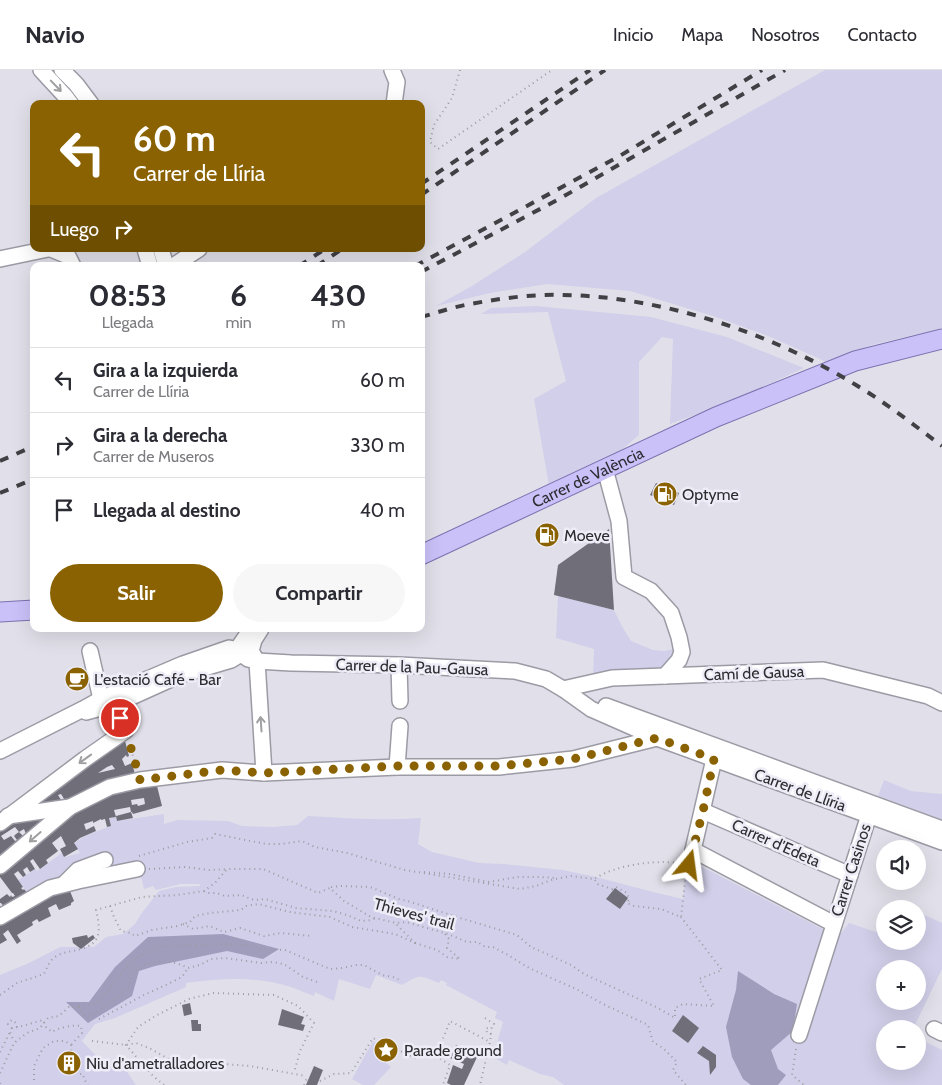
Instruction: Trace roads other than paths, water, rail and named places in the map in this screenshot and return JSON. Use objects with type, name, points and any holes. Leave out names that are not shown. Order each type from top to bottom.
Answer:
[{"type":"main road","name":"Carrer de València","points":[[425,553],[716,417],[855,361],[942,339]]},
{"type":"main road","points":[[0,612],[30,610]]},
{"type":"street","points":[[41,70],[68,100]]},
{"type":"street","points":[[62,70],[88,100]]},
{"type":"street","points":[[392,70],[397,82],[395,100]]},
{"type":"street","points":[[0,259],[35,252]]},
{"type":"street","points":[[58,252],[68,256],[71,262]]},
{"type":"street","points":[[179,262],[195,252]]},
{"type":"street","points":[[605,470],[619,521],[624,577],[651,591],[671,613],[679,637],[682,652],[679,660],[665,676]]},
{"type":"street","points":[[84,709],[86,712],[116,704],[180,675],[231,660],[237,653],[240,645],[255,632]]},
{"type":"street","points":[[255,632],[251,651],[257,661],[264,773]]},
{"type":"street","points":[[0,751],[101,699],[183,664],[229,648],[248,659],[257,661]]},
{"type":"street","points":[[90,652],[101,699]]},
{"type":"street","name":"Carrer de la Pau-Gausa","points":[[257,661],[399,664],[515,671],[546,679],[590,709]]},
{"type":"street","points":[[399,664],[400,701]]},
{"type":"street","name":"Camí de Gausa","points":[[563,689],[612,678],[822,670],[928,696],[942,703]]},
{"type":"street","points":[[4,820],[125,731],[116,704]]},
{"type":"street","points":[[590,709],[603,705],[942,829]]},
{"type":"street","name":"Carrer de Llíria","points":[[590,709],[657,738],[942,842]]},
{"type":"street","points":[[397,766],[400,726]]},
{"type":"street","points":[[4,820],[70,806],[110,787],[140,780],[222,770],[264,773],[397,766],[499,766],[573,759],[657,738]]},
{"type":"street","points":[[714,759],[694,850],[834,924]]},
{"type":"street","points":[[0,866],[70,806]]},
{"type":"street","name":"Carrer d'Edeta","points":[[703,811],[850,874]]},
{"type":"street","name":"Carrer Casinos","points":[[798,1035],[869,815]]},
{"type":"street","points":[[63,885],[78,870],[105,860]]},
{"type":"street","points":[[0,917],[50,888],[136,863]]},
{"type":"railway","points":[[425,181],[590,70]]},
{"type":"railway","points":[[425,192],[605,70]]},
{"type":"railway","points":[[422,262],[618,157],[762,70]]},
{"type":"railway","points":[[425,270],[559,199],[785,70]]},
{"type":"railway","points":[[305,262],[320,252]]},
{"type":"railway","points":[[323,262],[338,252]]},
{"type":"railway","points":[[425,316],[475,303],[544,295],[624,300],[706,318],[784,347],[821,365],[878,399],[942,446]]},
{"type":"railway","points":[[0,461],[30,448]]},
{"type":"railway","points":[[0,493],[30,481]]},
{"type":"place","name":"Optyme","points":[[665,494]]},
{"type":"place","name":"Moeve","points":[[547,535]]},
{"type":"place","name":"L'estació Café - Bar","points":[[77,679]]},
{"type":"place","name":"Parade ground","points":[[386,1050]]},
{"type":"place","name":"Niu d'ametralladores","points":[[69,1063]]}]
